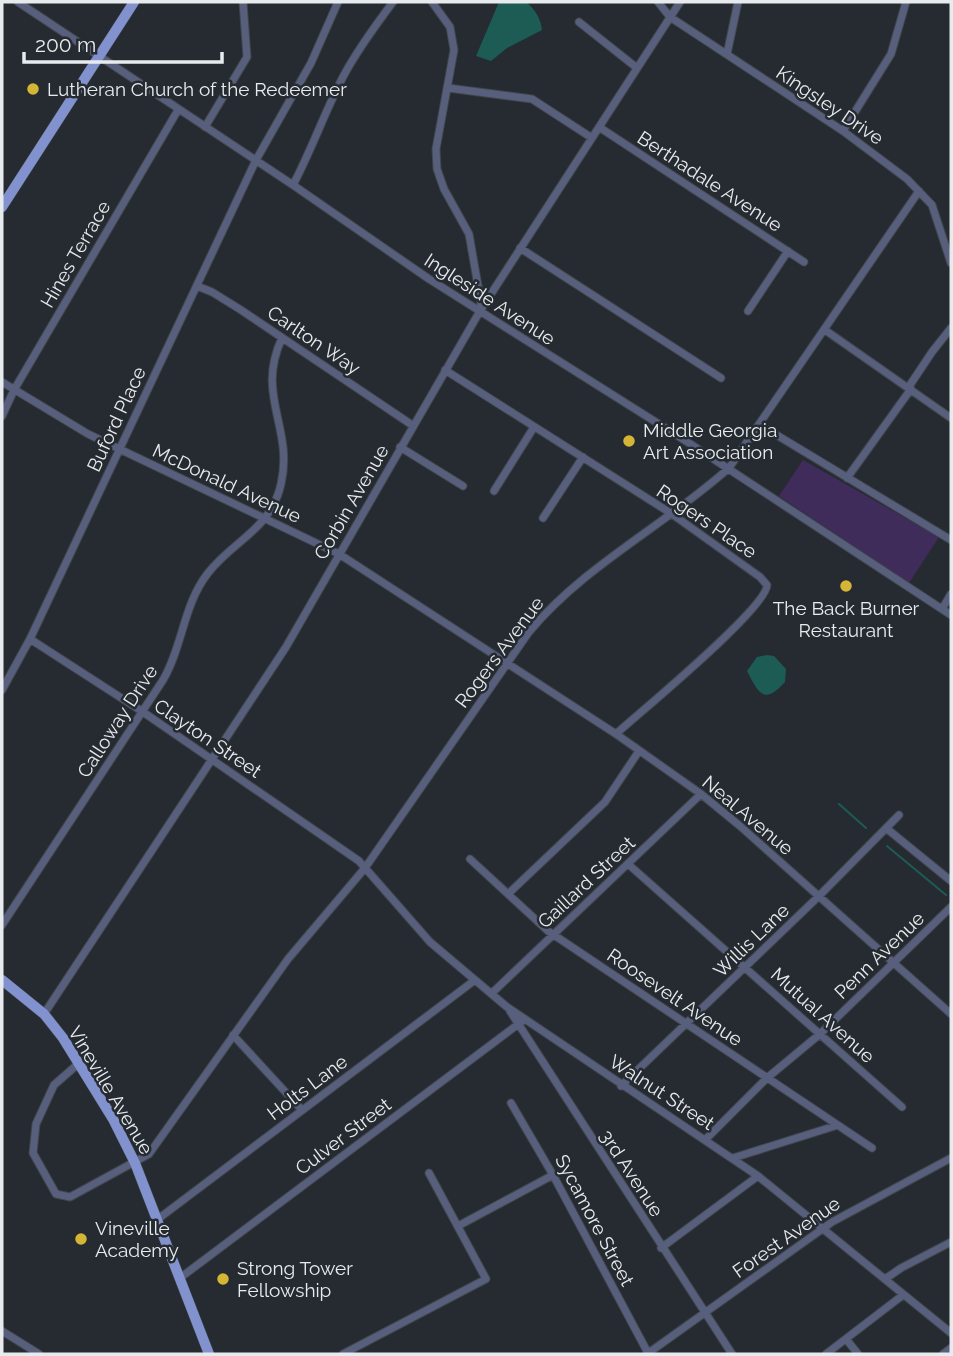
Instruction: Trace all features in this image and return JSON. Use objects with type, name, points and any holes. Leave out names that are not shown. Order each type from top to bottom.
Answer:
[{"type":"main road","points":[[2,207],[134,2]]},
{"type":"main road","name":"Vineville Avenue","points":[[2,980],[44,1014],[113,1119],[158,1219],[209,1354]]},
{"type":"street","name":"Ingleside Avenue","points":[[18,2],[429,279],[729,468],[951,615]]},
{"type":"street","points":[[205,127],[247,57],[243,2]]},
{"type":"street","name":"Buford Place","points":[[2,690],[30,639],[256,160],[311,63],[338,2]]},
{"type":"street","points":[[293,185],[343,77],[359,48],[393,2]]},
{"type":"street","points":[[432,2],[450,26],[454,50],[436,149],[437,169],[444,190],[468,234],[481,303],[480,311]]},
{"type":"street","name":"Kingsley Drive","points":[[658,2],[670,17],[890,165],[932,205],[951,263]]},
{"type":"street","name":"Corbin Avenue","points":[[44,1014],[286,647],[480,311],[680,2]]},
{"type":"street","points":[[727,54],[738,2]]},
{"type":"street","points":[[843,131],[891,54],[906,2]]},
{"type":"street","points":[[579,22],[638,68]]},
{"type":"street","points":[[447,88],[532,99],[592,138]]},
{"type":"street","name":"Hines Terrace","points":[[2,416],[14,390],[178,110]]},
{"type":"street","name":"Berthadale Avenue","points":[[599,127],[804,262]]},
{"type":"street","name":"Rogers Avenue","points":[[78,1064],[54,1084],[36,1124],[33,1153],[56,1194],[70,1197],[135,1163],[149,1154],[160,1141],[288,959],[365,868],[529,632],[565,593],[729,468],[919,191]]},
{"type":"street","points":[[520,248],[721,378]]},
{"type":"street","points":[[748,311],[788,251]]},
{"type":"street","name":"Carlton Way","points":[[197,286],[241,310],[412,425]]},
{"type":"street","points":[[847,478],[951,328]]},
{"type":"street","points":[[825,330],[951,418]]},
{"type":"street","name":"Calloway Drive","points":[[2,925],[143,712],[174,660],[185,619],[199,586],[213,567],[254,532],[266,518],[281,485],[285,458],[282,431],[272,398],[271,375],[282,338]]},
{"type":"street","name":"Rogers Place","points":[[445,370],[672,514],[760,577],[767,585],[763,597],[722,639],[616,734]]},
{"type":"street","name":"McDonald Avenue","points":[[2,382],[56,416],[119,449],[339,554],[506,664]]},
{"type":"street","points":[[760,425],[951,540]]},
{"type":"street","points":[[494,491],[534,427]]},
{"type":"street","points":[[400,447],[463,486]]},
{"type":"street","points":[[543,518],[583,457]]},
{"type":"street","points":[[942,609],[951,594]]},
{"type":"street","name":"Clayton Street","points":[[30,639],[143,712],[359,861],[365,868]]},
{"type":"street","name":"Neal Avenue","points":[[506,664],[616,734],[701,793],[951,1014]]},
{"type":"street","points":[[508,894],[605,802],[639,751]]},
{"type":"street","name":"Gaillard Street","points":[[492,993],[701,793]]},
{"type":"street","name":"Willis Lane","points":[[621,1086],[819,896],[899,815]]},
{"type":"street","points":[[886,828],[951,881]]},
{"type":"street","name":"Roosevelt Avenue","points":[[470,859],[553,934],[835,1126],[872,1148]]},
{"type":"street","name":"Mutual Avenue","points":[[628,864],[902,1107]]},
{"type":"street","points":[[365,868],[425,937],[492,993]]},
{"type":"street","name":"Penn Avenue","points":[[705,1140],[767,1078],[820,1034],[951,907]]},
{"type":"street","name":"Holts Lane","points":[[158,1219],[475,980]]},
{"type":"street","name":"3rd Avenue","points":[[492,993],[521,1022],[661,1248],[732,1354]]},
{"type":"street","name":"Walnut Street","points":[[521,1022],[758,1176],[951,1332]]},
{"type":"street","name":"Culver Street","points":[[180,1278],[521,1022]]},
{"type":"street","points":[[233,1035],[302,1111]]},
{"type":"street","name":"Sycamore Street","points":[[511,1103],[554,1175],[647,1354]]},
{"type":"street","points":[[733,1158],[835,1126]]},
{"type":"street","name":"Forest Avenue","points":[[647,1354],[824,1228],[852,1210],[951,1158]]},
{"type":"street","points":[[343,1354],[486,1279],[429,1173]]},
{"type":"street","points":[[458,1226],[554,1175]]},
{"type":"street","points":[[661,1248],[758,1176]]},
{"type":"street","points":[[885,1279],[951,1242]]},
{"type":"street","points":[[827,1354],[903,1295]]},
{"type":"street","points":[[2,1331],[39,1354]]},
{"type":"street","points":[[846,1339],[858,1354]]},
{"type":"street","points":[[943,1354],[951,1348]]},
{"type":"shaded area","points":[[499,2],[526,2],[537,14],[542,30],[507,48],[491,61],[476,56]]},
{"type":"shaded area","points":[[803,460],[939,537],[909,583],[779,496]]},
{"type":"shaded area","points":[[774,656],[786,669],[785,682],[767,695],[759,691],[747,671],[757,657]]},
{"type":"waterway","points":[[839,804],[866,828]]},
{"type":"waterway","points":[[887,846],[946,895]]},
{"type":"place","name":"Lutheran Church of the Redeemer","points":[[33,89]]},
{"type":"place","name":"Middle Georgia Art Association","points":[[629,441]]},
{"type":"place","name":"The Back Burner Restaurant","points":[[846,586]]},
{"type":"place","name":"Vineville Academy","points":[[81,1239]]},
{"type":"place","name":"Strong Tower Fellowship","points":[[223,1279]]}]
